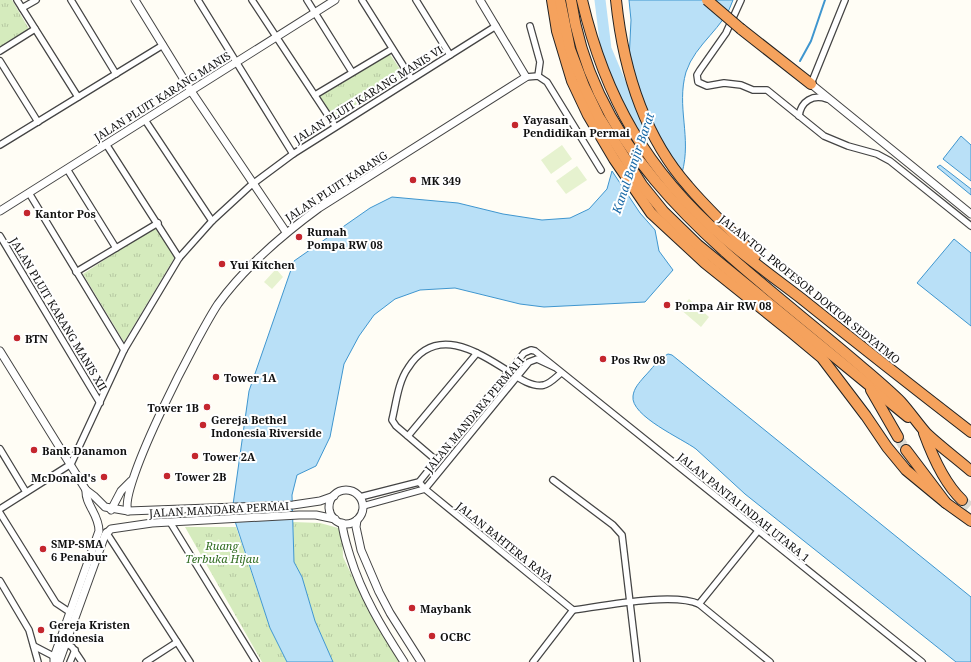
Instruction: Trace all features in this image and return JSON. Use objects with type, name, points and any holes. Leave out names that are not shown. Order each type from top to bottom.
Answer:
[{"type":"highway","points":[[552,0],[557,30],[572,81],[588,115],[614,160],[651,213],[705,264],[759,308],[792,332],[822,358],[866,416],[887,447],[906,470],[946,503],[971,521]]},
{"type":"highway","points":[[560,0],[570,49],[584,86],[616,146],[642,185],[663,211],[698,245],[923,429],[971,471]]},
{"type":"highway","points":[[571,0],[580,44],[596,88],[630,150],[677,207],[738,265],[890,391],[923,429],[943,473],[957,495],[962,500]]},
{"type":"highway","points":[[582,0],[596,52],[618,106],[656,167],[704,212]]},
{"type":"highway","points":[[616,0],[620,38],[629,75],[644,116],[670,164],[704,212]]},
{"type":"highway","points":[[707,0],[741,29],[812,81]]},
{"type":"highway","name":"JALAN TOL PROFESOR DOKTOR SEDYATMO","points":[[704,212],[755,256],[763,268],[971,432]]},
{"type":"highway","points":[[868,385],[898,437]]},
{"type":"highway","points":[[906,450],[946,503]]},
{"type":"street","points":[[17,0],[78,97]]},
{"type":"street","points":[[22,8],[36,0]]},
{"type":"street","points":[[70,0],[116,74]]},
{"type":"street","points":[[135,0],[191,91],[286,232]]},
{"type":"street","points":[[198,0],[293,154]]},
{"type":"street","points":[[252,0],[335,126]]},
{"type":"street","points":[[307,0],[352,72]]},
{"type":"street","name":"JALAN PLUIT KARANG MANIS","points":[[0,211],[335,0]]},
{"type":"street","points":[[362,0],[411,78]]},
{"type":"street","points":[[416,0],[450,54]]},
{"type":"street","points":[[480,0],[526,77],[538,76],[547,82],[601,170]]},
{"type":"street","points":[[741,0],[726,33],[697,76],[698,82],[707,86],[724,83],[741,85],[753,90],[767,90],[816,130],[833,140],[876,154],[890,161],[971,226]]},
{"type":"street","points":[[845,0],[812,81],[827,99],[971,214]]},
{"type":"street","name":"JALAN PLUIT KARANG MANIS VI","points":[[71,464],[124,350],[180,258],[212,222],[253,183],[293,154],[411,78],[496,26]]},
{"type":"street","points":[[530,26],[540,62],[538,76]]},
{"type":"street","points":[[0,51],[35,29]]},
{"type":"street","points":[[0,145],[163,45]]},
{"type":"street","points":[[315,96],[392,48]]},
{"type":"street","points":[[0,61],[38,122]]},
{"type":"street","name":"JALAN PLUIT KARANG","points":[[128,511],[126,506],[132,480],[159,416],[218,305],[239,279],[286,232],[375,172],[526,77]]},
{"type":"street","points":[[799,116],[802,106],[808,100],[818,97],[827,99]]},
{"type":"street","points":[[145,120],[212,222]]},
{"type":"street","points":[[106,144],[180,258]]},
{"type":"street","points":[[67,169],[116,248]]},
{"type":"street","points":[[28,193],[124,350]]},
{"type":"street","points":[[76,272],[158,223]]},
{"type":"street","name":"JALAN PLUIT KARANG MANIS XII","points":[[0,236],[100,402]]},
{"type":"street","points":[[437,461],[396,426],[392,420],[403,376],[424,350],[440,344],[455,345],[477,353],[518,378],[537,385],[544,385],[555,379],[561,373]]},
{"type":"street","name":"JALAN MANDARA PERMAI I","points":[[360,498],[419,482],[524,353],[531,350],[543,355],[554,367]]},
{"type":"street","points":[[0,351],[86,490],[105,507],[111,510]]},
{"type":"street","points":[[408,436],[477,353]]},
{"type":"street","name":"JALAN MANDARA PERMAI I","points":[[363,506],[425,489],[533,360],[542,360],[554,367]]},
{"type":"street","name":"JALAN PANTAI INDAH UTARA 1","points":[[554,367],[922,662]]},
{"type":"street","points":[[0,449],[26,492]]},
{"type":"street","points":[[0,509],[71,464]]},
{"type":"street","name":"JALAN PLUIT KARANG","points":[[111,510],[121,491],[132,480]]},
{"type":"street","points":[[553,480],[619,531],[622,536],[638,662]]},
{"type":"street","name":"JALAN MANDARA PERMAI I","points":[[419,482],[425,489]]},
{"type":"street","name":"JALAN BAHTERA RAYA","points":[[425,489],[573,610]]},
{"type":"street","points":[[57,660],[71,613],[99,531],[99,522],[85,496],[86,490]]},
{"type":"street","points":[[404,662],[377,619],[366,598],[356,573],[342,525],[332,515],[329,505],[334,496],[340,491],[350,490],[360,498],[363,506],[361,516],[357,522],[362,550],[379,592],[390,613],[421,662]]},
{"type":"street","points":[[385,491],[387,499]]},
{"type":"street","name":"JALAN MANDARA PERMAI","points":[[111,510],[128,511],[292,505],[320,501],[334,496]]},
{"type":"street","points":[[0,514],[56,603],[71,613]]},
{"type":"street","name":"JALAN MANDARA PERMAI","points":[[106,532],[117,527],[221,519],[316,514],[335,519]]},
{"type":"street","points":[[170,522],[256,662]]},
{"type":"street","points":[[342,525],[357,522]]},
{"type":"street","points":[[699,604],[758,531]]},
{"type":"street","points":[[57,660],[67,644],[106,532]]},
{"type":"street","points":[[106,532],[190,662]]},
{"type":"street","points":[[0,581],[29,630],[38,662]]},
{"type":"street","points":[[533,662],[573,610],[630,602],[679,599],[690,600],[699,604],[770,662]]},
{"type":"street","points":[[146,662],[177,642]]},
{"type":"street","points":[[67,644],[75,650],[82,662]]},
{"type":"street","points":[[34,646],[57,660]]},
{"type":"street","points":[[70,662],[75,650]]},
{"type":"green space","points":[[0,0],[12,0],[29,29],[0,47]]},
{"type":"green space","points":[[387,50],[404,75],[332,120],[316,96]]},
{"type":"green space","points":[[562,145],[572,159],[551,174],[541,160]]},
{"type":"green space","points":[[577,166],[587,180],[566,194],[556,181]]},
{"type":"green space","points":[[157,225],[176,255],[124,342],[83,274]]},
{"type":"green space","points":[[276,269],[283,277],[272,289],[264,282]]},
{"type":"green space","points":[[689,299],[709,317],[701,327],[680,309]]},
{"type":"green space","points":[[293,522],[320,523],[342,529],[343,557],[375,623],[400,662],[333,662],[315,621],[302,577],[294,562]]},
{"type":"green space","name":"Ruang Terbuka Hijau","points":[[185,527],[236,527],[270,628],[287,662],[262,662]]},
{"type":"green space","points":[[219,539],[225,550],[210,558],[204,547]]},
{"type":"water","points":[[629,0],[733,0],[724,19],[696,53],[686,72],[683,85],[685,160],[682,173],[645,113],[629,61],[631,20]]},
{"type":"water","points":[[961,136],[971,145],[971,181],[943,159]]},
{"type":"water","points":[[940,165],[971,189],[971,195],[937,167]]},
{"type":"water","points":[[612,171],[640,213],[655,230],[659,251],[673,270],[645,302],[544,307],[520,304],[455,288],[420,290],[395,299],[374,315],[359,336],[344,364],[330,437],[316,466],[297,475],[292,495],[294,562],[302,577],[315,621],[333,662],[287,662],[270,628],[232,512],[249,391],[294,261],[370,208],[392,197],[458,203],[503,214],[542,220],[570,218],[589,209],[607,189]]},
{"type":"water","points":[[954,239],[971,253],[971,326],[917,283]]},
{"type":"water","points":[[668,354],[672,355],[971,597],[971,662],[956,662],[745,494],[696,449],[658,426],[640,411],[634,404],[633,396],[636,388],[640,381],[655,364]]},
{"type":"waterway","points":[[600,0],[606,49],[643,137]]},
{"type":"waterway","points":[[800,61],[811,41],[825,0]]},
{"type":"waterway","name":"Kanal Banjir Barat","points":[[639,150],[650,115]]},
{"type":"tunnel","points":[[898,437],[906,450]]},
{"type":"tunnel","points":[[962,500],[971,508]]},
{"type":"place","name":"Yayasan Pendidikan Permai","points":[[515,125]]},
{"type":"place","name":"MK 349","points":[[413,180]]},
{"type":"place","name":"Kantor Pos","points":[[27,213]]},
{"type":"place","name":"Rumah Pompa RW 08","points":[[299,237]]},
{"type":"place","name":"Yui Kitchen","points":[[222,264]]},
{"type":"place","name":"Pompa Air RW 08","points":[[667,305]]},
{"type":"place","name":"BTN","points":[[17,338]]},
{"type":"place","name":"Pos Rw 08","points":[[603,359]]},
{"type":"place","name":"Tower 1A","points":[[216,377]]},
{"type":"place","name":"Tower 1B","points":[[207,407]]},
{"type":"place","name":"Gereja Bethel Indonesia Riverside","points":[[203,425]]},
{"type":"place","name":"Bank Danamon","points":[[34,450]]},
{"type":"place","name":"Tower 2A","points":[[195,456]]},
{"type":"place","name":"Tower 2B","points":[[167,476]]},
{"type":"place","name":"McDonald's","points":[[104,477]]},
{"type":"place","name":"SMP-SMA 6 Penabur","points":[[43,549]]},
{"type":"place","name":"Maybank","points":[[412,608]]},
{"type":"place","name":"Gereja Kristen Indonesia","points":[[41,630]]},
{"type":"place","name":"OCBC","points":[[432,636]]}]
